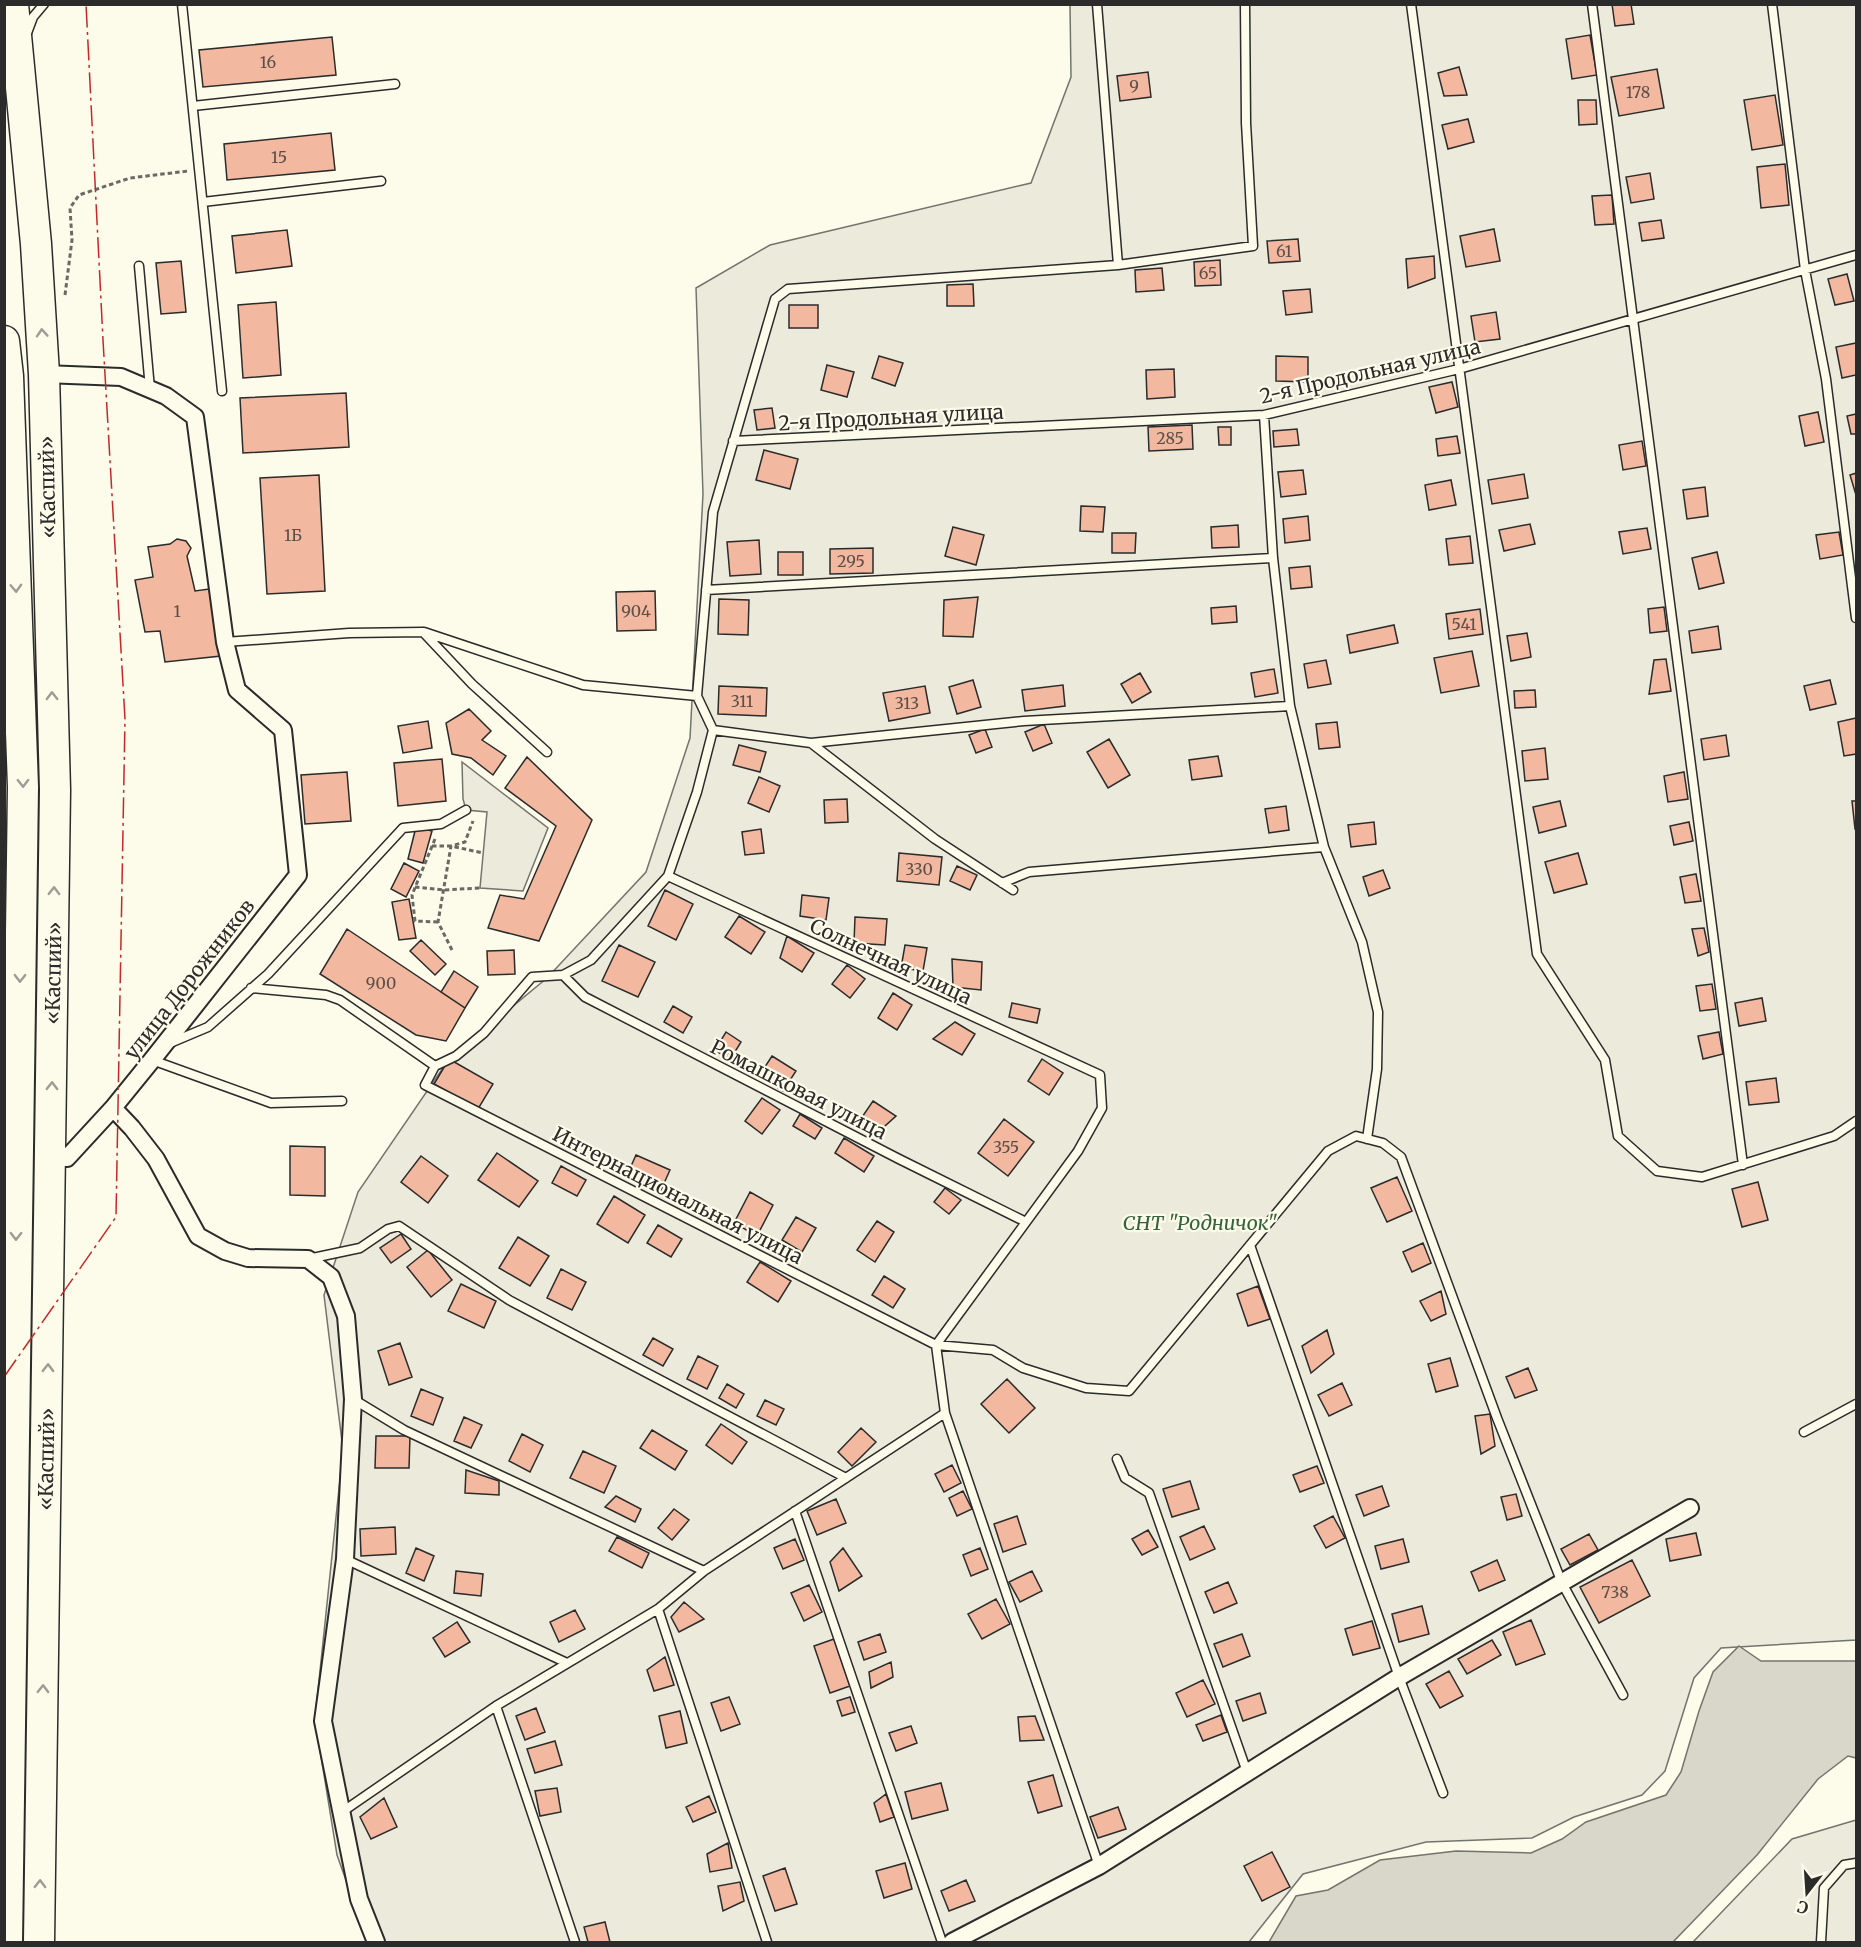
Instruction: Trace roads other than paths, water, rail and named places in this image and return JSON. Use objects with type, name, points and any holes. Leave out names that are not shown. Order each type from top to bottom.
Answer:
[{"type":"highway","name":"«Каспий»","points":[[13,4],[36,244],[44,374],[55,790],[59,1157],[51,1189],[39,1942]]},
{"type":"highway","name":"«Каспий»","points":[[4,341],[8,376],[23,787],[10,1198],[7,1942]]},
{"type":"street","points":[[44,374],[121,377],[165,396],[195,417],[225,642]]},
{"type":"street","name":"улица Дорожников","points":[[59,1157],[113,1108],[298,875],[283,730],[237,690],[225,642]]},
{"type":"street","points":[[113,1108],[156,1159],[198,1236],[225,1251],[248,1257],[308,1259],[331,1277],[346,1316],[353,1399],[345,1559],[323,1721],[359,1899],[376,1942]]},
{"type":"street","points":[[952,1942],[1099,1866],[1399,1677],[1690,1508]]},
{"type":"lane","points":[[17,62],[33,17],[44,4]]},
{"type":"lane","points":[[182,4],[222,391]]},
{"type":"lane","points":[[1097,4],[1118,265]]},
{"type":"lane","points":[[251,988],[326,995],[340,1000],[435,1066],[456,1056],[484,1033],[531,977],[563,975],[591,960],[668,876],[697,792],[713,730],[697,696],[713,512],[775,299],[788,289],[1118,265],[1252,246],[1246,123],[1245,4]]},
{"type":"lane","points":[[1411,4],[1537,954],[1605,1060],[1618,1136],[1658,1171],[1702,1177],[1834,1136],[1857,1121]]},
{"type":"lane","points":[[1592,4],[1743,1165]]},
{"type":"lane","points":[[1772,4],[1805,270],[1826,379],[1857,618]]},
{"type":"lane","points":[[192,106],[395,84]]},
{"type":"lane","points":[[203,202],[381,181]]},
{"type":"lane","name":"2-я Продольная улица","points":[[733,441],[1264,415],[1459,369],[1857,255]]},
{"type":"lane","points":[[139,266],[150,389]]},
{"type":"lane","points":[[1264,415],[1272,558],[1290,706],[1324,847],[1362,942],[1378,1012],[1377,1069],[1367,1139]]},
{"type":"lane","points":[[706,590],[1272,558]]},
{"type":"lane","points":[[423,632],[472,684],[547,752]]},
{"type":"lane","points":[[225,642],[349,633],[423,632],[583,685],[697,696]]},
{"type":"lane","points":[[713,730],[811,743],[1024,721],[1290,706]]},
{"type":"lane","points":[[811,743],[935,839],[1013,890]]},
{"type":"lane","points":[[164,1046],[208,1028],[268,974],[403,828],[441,824],[466,810]]},
{"type":"lane","points":[[1002,883],[1029,873],[1324,847]]},
{"type":"lane","name":"Солнечная улица","points":[[668,876],[1100,1075],[1102,1108],[1078,1151],[1026,1222]]},
{"type":"lane","name":"Ромашковая улица","points":[[563,975],[585,997],[1026,1222]]},
{"type":"lane","points":[[152,1060],[271,1103],[342,1101]]},
{"type":"lane","name":"Интернациональная улица","points":[[435,1066],[425,1085],[936,1345]]},
{"type":"lane","points":[[936,1345],[993,1350],[1023,1368],[1086,1388],[1129,1391],[1328,1151],[1356,1136],[1383,1143],[1401,1157],[1497,1418],[1562,1583],[1623,1695]]},
{"type":"lane","points":[[1026,1222],[936,1345],[945,1413],[1099,1866]]},
{"type":"lane","points":[[308,1259],[360,1248],[388,1229],[399,1226],[509,1300],[846,1478]]},
{"type":"lane","points":[[1250,1245],[1399,1677],[1443,1793]]},
{"type":"lane","points":[[353,1399],[404,1430],[704,1571]]},
{"type":"lane","points":[[1804,1432],[1857,1404]]},
{"type":"lane","points":[[342,1812],[496,1706],[658,1609],[704,1571],[945,1413]]},
{"type":"lane","points":[[1117,1459],[1125,1478],[1149,1492],[1247,1772]]},
{"type":"lane","points":[[795,1511],[942,1942]]},
{"type":"lane","points":[[345,1559],[567,1663]]},
{"type":"lane","points":[[658,1609],[767,1942]]},
{"type":"lane","points":[[496,1706],[574,1942]]},
{"type":"lane","points":[[1821,1942],[1824,1888],[1844,1865],[1857,1863]]},
{"type":"park label","name":"СНТ \"Родничок\"","points":[[1200,1222]]}]
